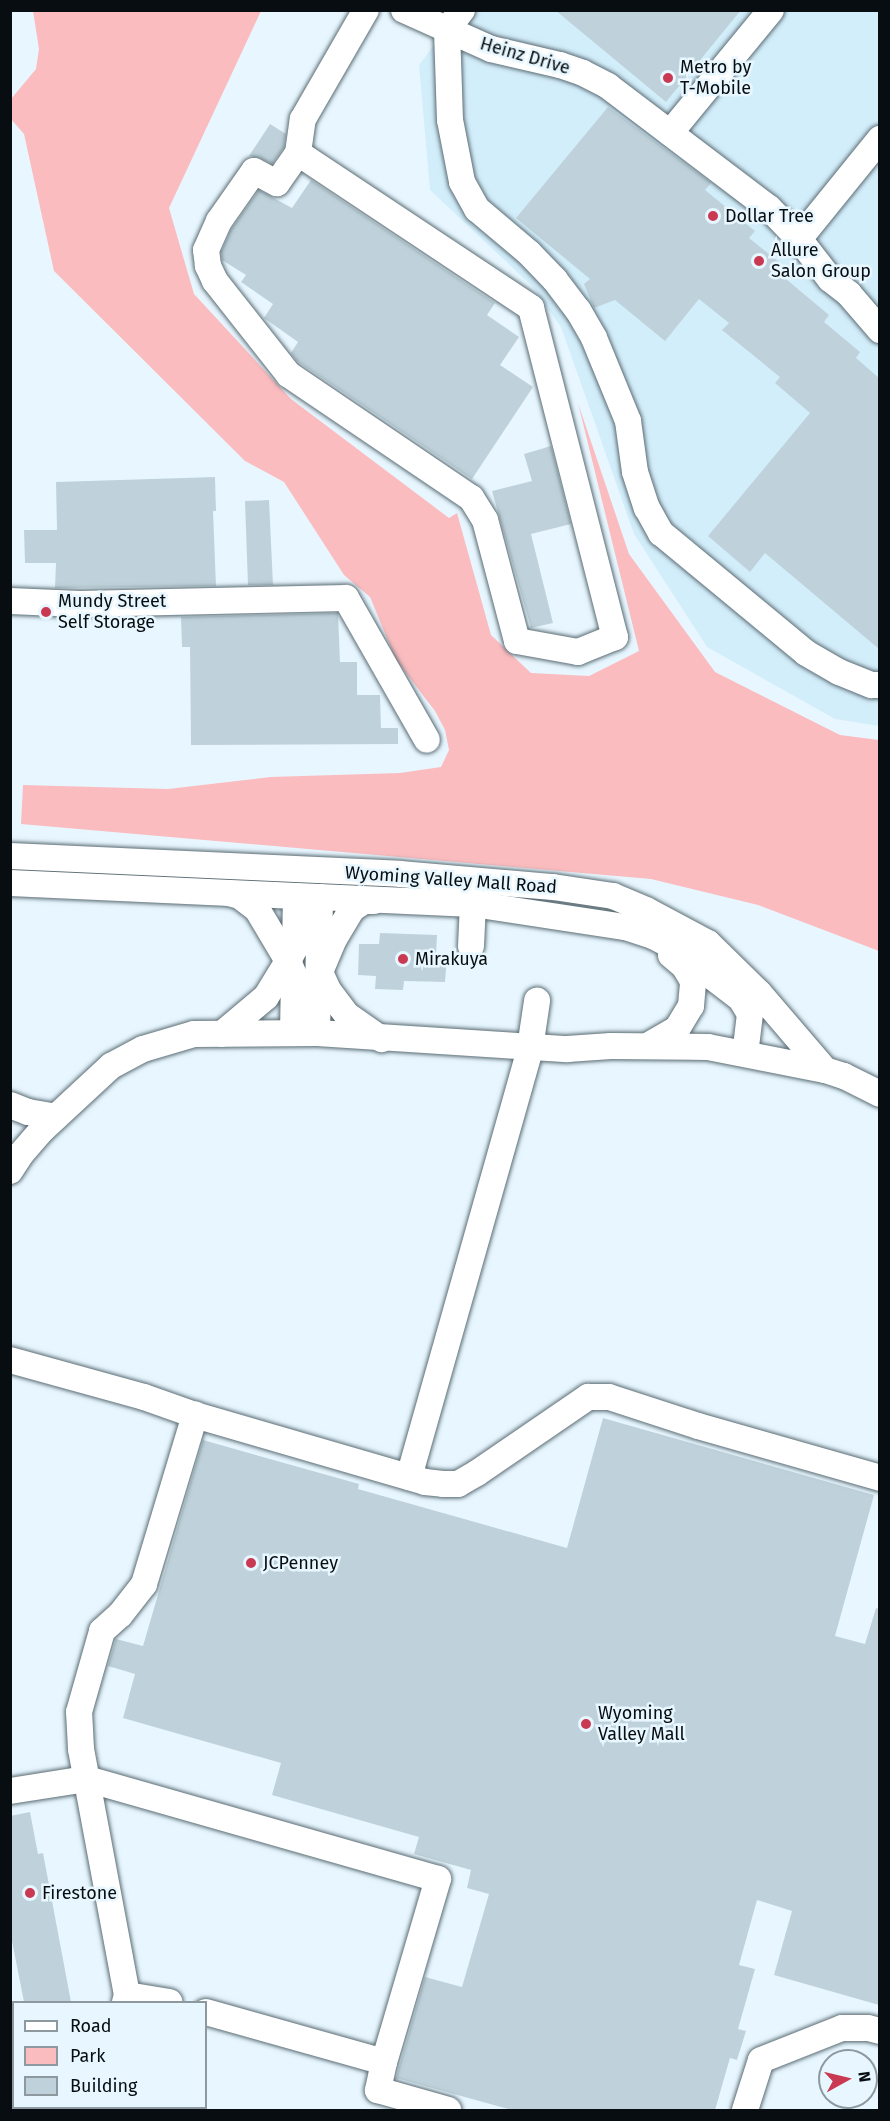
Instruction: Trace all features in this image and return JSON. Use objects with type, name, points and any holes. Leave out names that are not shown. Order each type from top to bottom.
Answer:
[{"type":"street","points":[[298,153],[531,308],[615,637],[578,652],[517,641],[485,520],[471,498],[289,375],[215,281],[208,266],[206,250],[219,221],[254,171],[277,183],[298,153],[303,119],[366,10]]},
{"type":"street","name":"Heinz Drive","points":[[404,10],[454,20],[491,49],[540,59],[583,73],[608,86],[769,208],[799,239],[830,279],[849,294],[879,330]]},
{"type":"street","points":[[670,133],[771,10]]},
{"type":"street","points":[[454,20],[450,120],[462,182],[477,209],[529,253],[555,280],[594,338],[628,421],[635,472],[647,508],[661,533],[806,653],[839,672],[872,685],[879,685]]},
{"type":"street","points":[[799,239],[879,139]]},
{"type":"street","points":[[10,601],[80,604],[346,598],[427,740]]},
{"type":"street","name":"Wyoming Valley Mall Road","points":[[10,856],[400,874],[553,887],[613,896],[646,910],[708,943],[759,993],[825,1070]]},
{"type":"street","name":"Wyoming Valley Mall Road","points":[[10,883],[473,904],[625,927]]},
{"type":"street","points":[[220,891],[240,896],[257,909],[294,975],[305,1033]]},
{"type":"street","points":[[222,1034],[267,997],[295,948],[308,897]]},
{"type":"street","points":[[308,897],[320,972],[328,990],[347,1015],[381,1039]]},
{"type":"street","points":[[305,1033],[320,972],[334,939],[352,909],[364,901],[386,900]]},
{"type":"street","points":[[471,946],[473,904]]},
{"type":"street","points":[[625,927],[675,957],[693,981],[691,1006],[677,1029],[648,1045]]},
{"type":"street","points":[[625,927],[672,946],[741,999],[750,1014],[745,1052]]},
{"type":"street","points":[[409,1477],[530,1048],[537,1001]]},
{"type":"street","name":"Wyoming Valley Mall Road","points":[[10,1171],[21,1154],[56,1117],[83,1093],[94,1079],[133,1053],[194,1034],[305,1033],[567,1049],[648,1045],[708,1047],[745,1052],[825,1070],[844,1076],[879,1094]]},
{"type":"street","points":[[10,1105],[28,1112],[56,1117]]},
{"type":"street","points":[[10,1360],[144,1397],[409,1477],[443,1484],[458,1484],[588,1397],[609,1397],[698,1426],[879,1478]]},
{"type":"street","points":[[155,2001],[126,1999],[78,1725],[102,1631],[120,1615],[144,1584],[195,1414]]},
{"type":"street","points":[[10,1791],[87,1779],[438,1879],[384,2062],[378,2090],[448,2110]]},
{"type":"street","points":[[207,2012],[384,2062]]},
{"type":"street","points":[[745,2110],[761,2060],[842,2028],[868,2028],[879,2031]]},
{"type":"shaded area","points":[[460,11],[879,11],[879,726],[835,719],[707,647],[634,534],[561,327],[532,286],[430,190],[419,65]]},
{"type":"green space","points":[[33,11],[261,11],[169,208],[194,294],[291,399],[449,518],[457,513],[491,635],[531,673],[589,676],[639,651],[578,403],[629,554],[715,672],[840,735],[879,740],[879,951],[758,905],[651,879],[21,824],[23,785],[168,789],[270,777],[400,773],[441,767],[449,750],[445,730],[435,711],[396,660],[370,597],[344,575],[284,482],[245,461],[54,271],[24,134],[11,119],[11,99],[36,69],[39,49]]},
{"type":"building","points":[[555,10],[741,10],[666,102]]},
{"type":"building","points":[[608,107],[711,183],[705,190],[755,231],[749,238],[779,262],[774,269],[829,315],[824,322],[860,352],[856,358],[879,378],[879,649],[765,553],[750,572],[708,536],[810,413],[775,383],[780,377],[722,330],[729,323],[699,299],[665,341],[615,300],[594,308],[584,284],[590,279],[516,218]]},
{"type":"building","points":[[270,124],[286,134],[284,147],[272,164],[249,156]]},
{"type":"building","points":[[311,180],[495,303],[487,315],[519,337],[500,365],[533,387],[472,479],[297,361],[291,353],[298,342],[264,318],[273,304],[241,282],[246,275],[222,260],[221,252],[232,228],[259,190],[292,208]]},
{"type":"building","points":[[551,446],[571,524],[531,534],[553,623],[531,628],[492,491],[532,481],[524,454]]},
{"type":"building","points":[[215,477],[216,511],[213,511],[216,586],[55,588],[56,563],[25,563],[24,530],[57,530],[56,482]]},
{"type":"building","points":[[269,500],[273,585],[248,585],[245,501]]},
{"type":"building","points":[[338,613],[340,662],[357,662],[357,695],[380,695],[381,728],[398,728],[398,744],[191,745],[190,647],[182,647],[181,617]]},
{"type":"building","name":"Mirakuya","points":[[380,933],[437,935],[436,954],[447,955],[445,982],[404,981],[403,990],[375,989],[376,976],[358,975],[359,944],[379,944]]},
{"type":"building","points":[[603,1418],[874,1495],[835,1636],[865,1644],[876,1608],[879,1609],[879,2005],[774,1975],[792,1911],[757,1900],[739,1965],[755,1969],[738,2029],[746,2031],[737,2060],[730,2058],[715,2110],[512,2110],[396,2078],[425,1977],[462,1987],[489,1894],[467,1888],[471,1870],[414,1854],[419,1837],[272,1795],[281,1763],[123,1718],[135,1674],[108,1666],[116,1639],[143,1646],[203,1440],[359,1484],[358,1489],[567,1548]]},
{"type":"building","name":"Firestone","points":[[30,1812],[38,1854],[43,1853],[71,2001],[24,2001],[10,1931],[10,1816]]},
{"type":"place","name":"Metro by T-Mobile","points":[[668,78]]},
{"type":"place","name":"Dollar Tree","points":[[713,216]]},
{"type":"place","name":"Allure Salon Group","points":[[759,261]]},
{"type":"place","name":"Mundy Street Self Storage","points":[[46,612]]},
{"type":"place","name":"Mirakuya","points":[[403,959]]},
{"type":"place","name":"JCPenney","points":[[251,1563]]},
{"type":"place","name":"Wyoming Valley Mall","points":[[586,1724]]},
{"type":"place","name":"Firestone","points":[[30,1893]]}]
